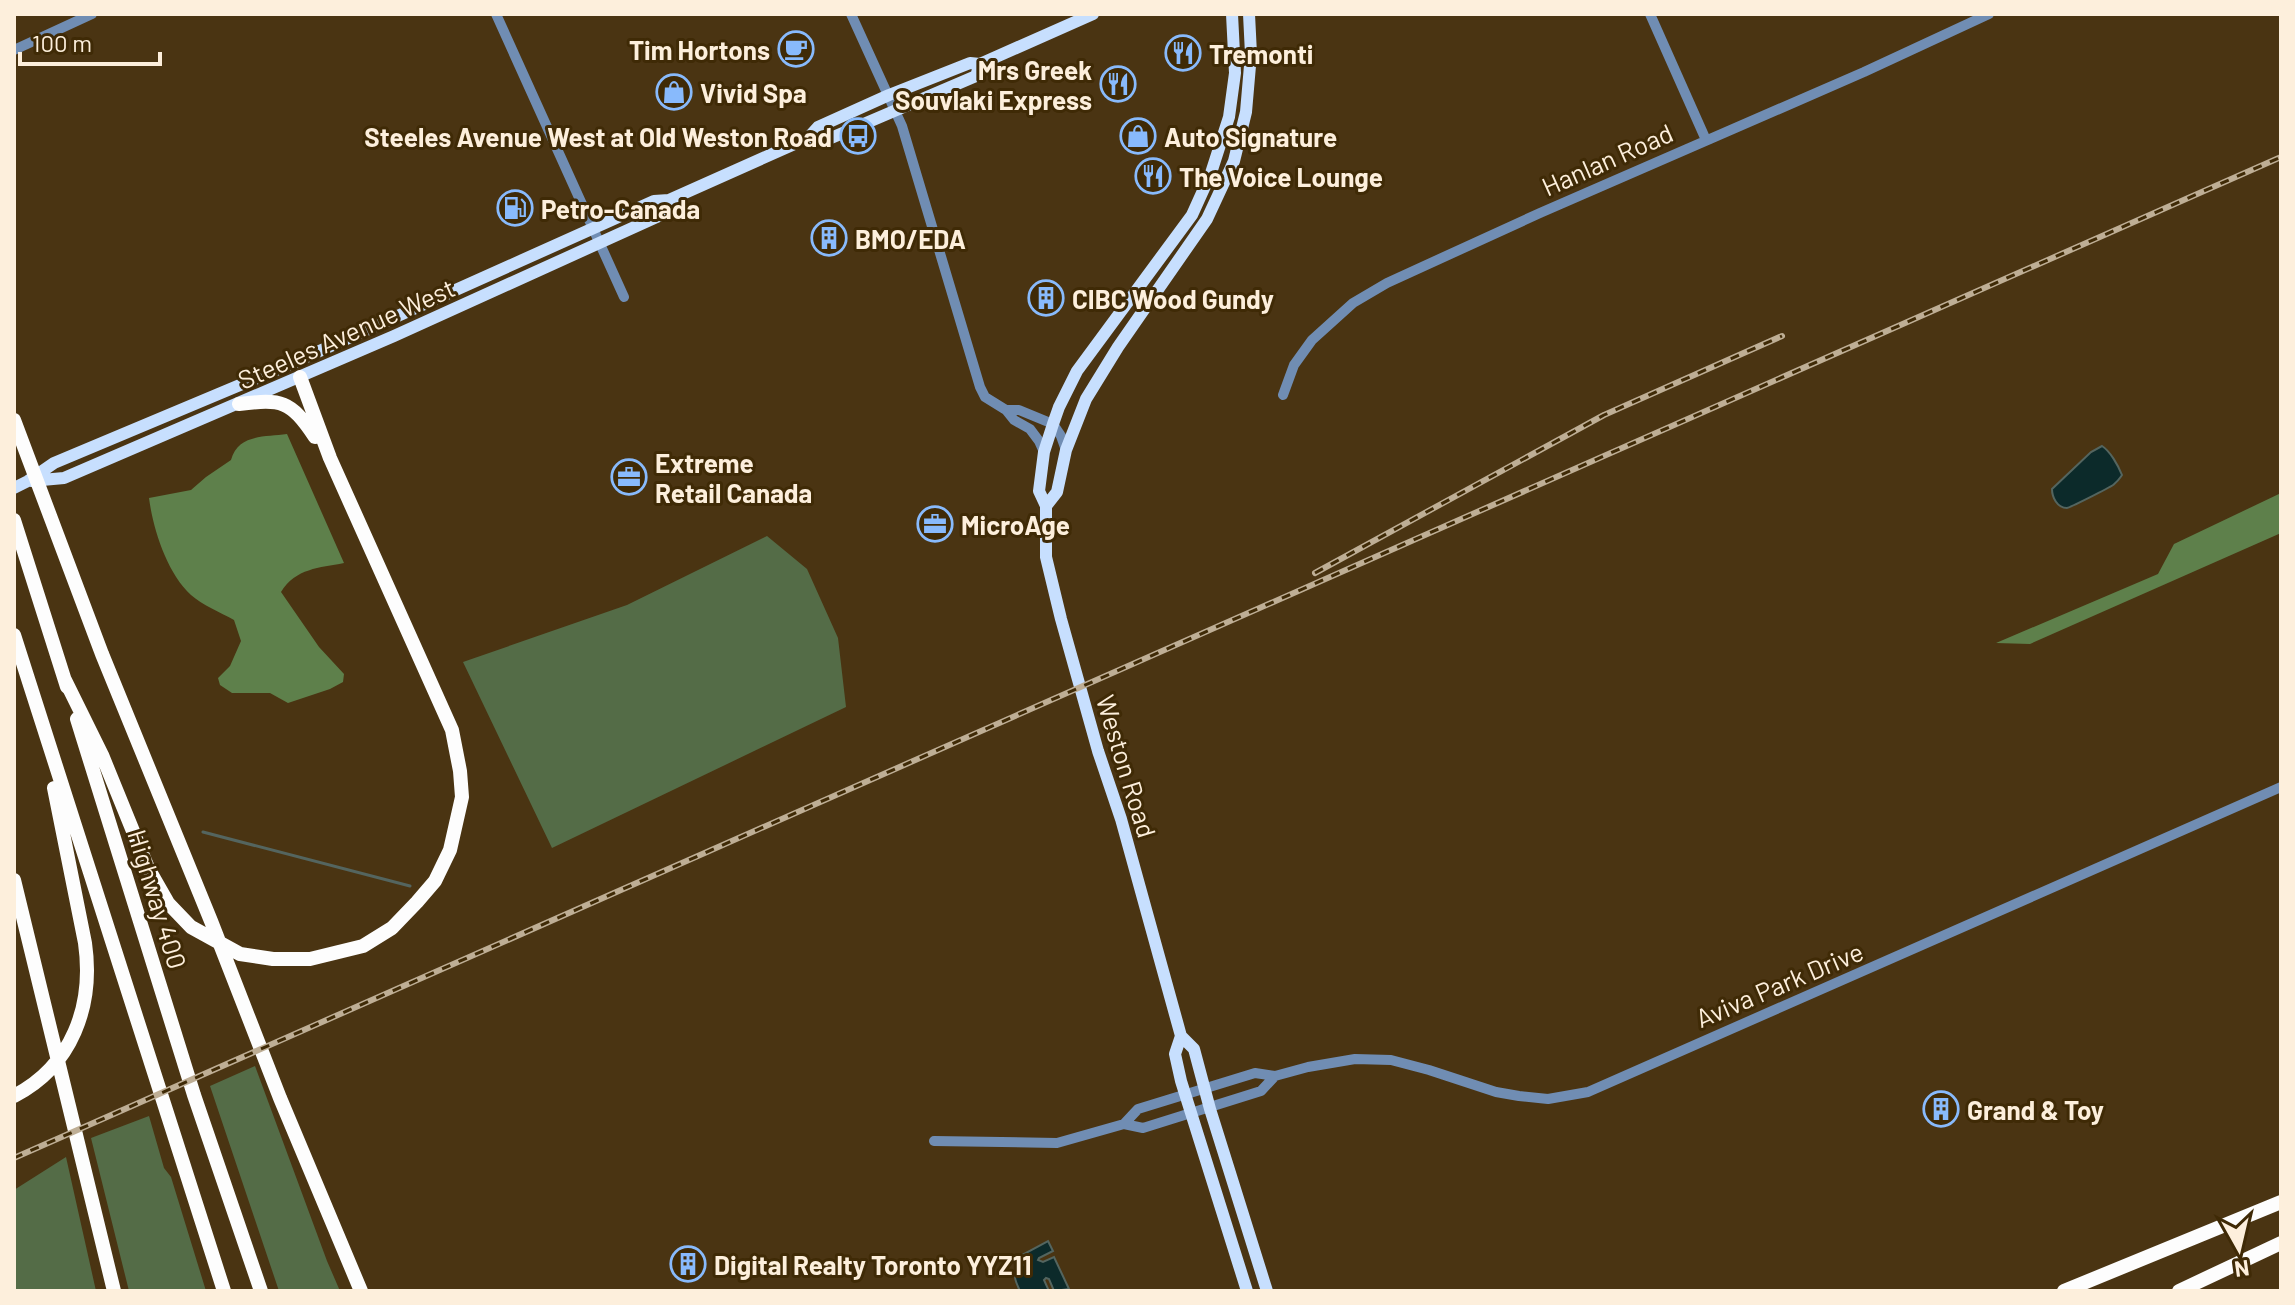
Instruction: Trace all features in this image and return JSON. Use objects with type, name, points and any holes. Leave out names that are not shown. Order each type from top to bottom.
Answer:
[{"type":"highway","points":[[65,680],[102,755],[148,868],[168,903],[191,927],[240,954],[273,959],[310,959],[363,946],[392,928],[435,881],[450,850],[462,797],[452,730],[330,458],[300,377]]},
{"type":"highway","points":[[239,404],[283,403],[299,415],[330,458]]},
{"type":"highway","points":[[14,420],[102,654],[359,1288]]},
{"type":"highway","name":"Highway 400","points":[[14,520],[194,1095],[261,1291]]},
{"type":"highway","points":[[14,635],[224,1291]]},
{"type":"highway","points":[[14,1096],[40,1079],[63,1055],[79,1027],[87,982],[83,929],[38,709]]},
{"type":"highway","points":[[14,880],[114,1291]]},
{"type":"highway","points":[[2064,1291],[2281,1202]]},
{"type":"highway","points":[[2179,1291],[2281,1243]]},
{"type":"main road","name":"Steeles Avenue West","points":[[14,488],[54,463],[295,362],[654,201],[669,200],[808,138],[818,127],[889,95],[970,63],[980,64],[1093,14]]},
{"type":"main road","name":"Weston Road","points":[[1232,14],[1235,73],[1229,117],[1211,173],[1192,215],[1077,371],[1059,407],[1044,452],[1039,491],[1046,506],[1046,557],[1071,656],[1125,833],[1181,1036],[1194,1049],[1267,1291]]},
{"type":"main road","name":"Weston Road","points":[[1046,506],[1057,492],[1066,450],[1086,399],[1118,347],[1207,219],[1234,161],[1246,112],[1251,54],[1249,14]]},
{"type":"main road","name":"Steeles Avenue West","points":[[808,138],[824,141],[976,76],[980,64]]},
{"type":"main road","name":"Steeles Avenue West","points":[[28,481],[64,478],[239,404],[661,215],[669,200]]},
{"type":"main road","points":[[295,362],[300,377]]},
{"type":"main road","name":"Weston Road","points":[[1181,1036],[1175,1054],[1247,1291]]},
{"type":"street","points":[[14,50],[92,14]]},
{"type":"street","points":[[496,14],[624,297]]},
{"type":"street","points":[[851,14],[895,110],[980,387],[985,397],[1030,429],[1044,452]]},
{"type":"street","points":[[1650,14],[1706,140]]},
{"type":"street","name":"Hanlan Road","points":[[1283,395],[1301,353],[1353,303],[1387,283],[1504,228],[1864,72],[1989,14]]},
{"type":"street","points":[[1006,410],[1019,410],[1053,424],[1066,450]]},
{"type":"street","name":"Aviva Park Drive","points":[[1124,1124],[1138,1109],[1255,1073],[1275,1076],[1355,1059],[1391,1060],[1519,1096],[1548,1099],[1588,1092],[2281,787]]},
{"type":"street","name":"Aviva Park Drive","points":[[1124,1124],[1143,1128],[1210,1109],[1261,1091],[1275,1076]]},
{"type":"street","points":[[934,1141],[1057,1143],[1124,1124]]},
{"type":"green space","points":[[287,434],[344,563],[301,574],[281,592],[319,647],[344,674],[343,682],[330,689],[288,703],[270,693],[232,693],[220,685],[218,678],[230,666],[241,641],[234,620],[195,599],[182,586],[168,563],[158,537],[149,498],[191,490],[231,460],[246,441]]},
{"type":"green space","points":[[2281,493],[2281,533],[2030,644],[1996,643],[2158,574],[2174,544]]},
{"type":"green space","points":[[767,536],[807,569],[838,638],[846,707],[552,848],[463,662],[627,605]]},
{"type":"green space","points":[[255,1066],[340,1291],[279,1291],[210,1086]]},
{"type":"green space","points":[[149,1116],[206,1291],[129,1291],[91,1138]]},
{"type":"green space","points":[[66,1157],[96,1291],[14,1291],[14,1190]]},
{"type":"water","points":[[2102,446],[2116,463],[2122,475],[2120,478],[2110,487],[2074,505],[2067,508],[2060,506],[2054,499],[2052,489],[2091,452]]},
{"type":"water","points":[[1048,1241],[1053,1251],[1038,1260],[1043,1262],[1054,1257],[1069,1289],[1054,1291],[1046,1278],[1049,1291],[1020,1291],[1015,1277],[1023,1265],[1022,1255]]},
{"type":"waterway","points":[[203,832],[410,886]]},
{"type":"railway","points":[[14,1158],[2281,157]]},
{"type":"railway","points":[[1315,573],[1604,415],[1782,336]]},
{"type":"place","name":"Tim Hortons","points":[[796,49]]},
{"type":"place","name":"Tremonti","points":[[1183,53]]},
{"type":"place","name":"Mrs Greek Souvlaki Express","points":[[1118,84]]},
{"type":"place","name":"Vivid Spa","points":[[674,92]]},
{"type":"place","name":"Steeles Avenue West at Old Weston Road","points":[[858,136]]},
{"type":"place","name":"Auto Signature","points":[[1138,136]]},
{"type":"place","name":"The Voice Lounge","points":[[1153,176]]},
{"type":"place","name":"Petro-Canada","points":[[515,208]]},
{"type":"place","name":"BMO/EDA","points":[[829,238]]},
{"type":"place","name":"CIBC Wood Gundy","points":[[1046,298]]},
{"type":"place","name":"Extreme Retail Canada","points":[[629,477]]},
{"type":"place","name":"MicroAge","points":[[935,524]]},
{"type":"place","name":"Grand & Toy","points":[[1941,1109]]},
{"type":"place","name":"Digital Realty Toronto YYZ11","points":[[688,1264]]}]
